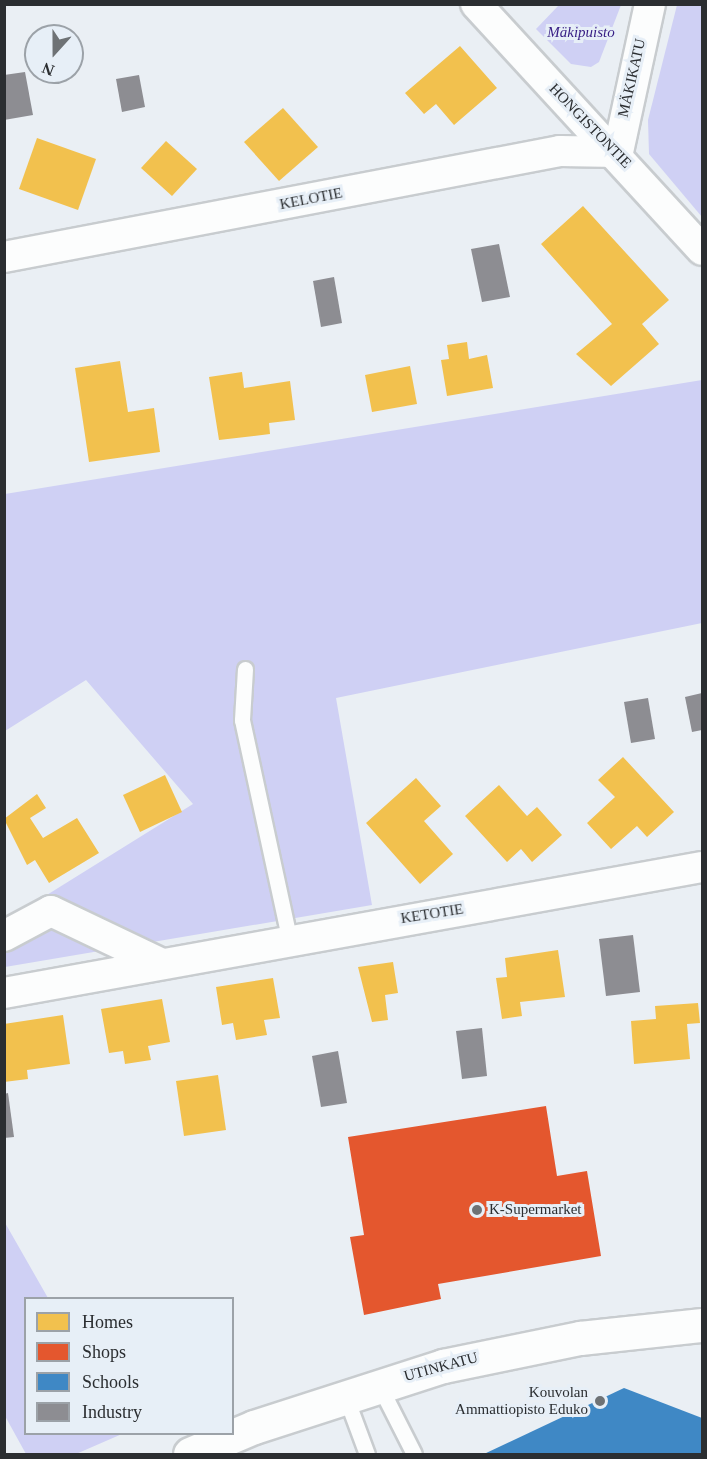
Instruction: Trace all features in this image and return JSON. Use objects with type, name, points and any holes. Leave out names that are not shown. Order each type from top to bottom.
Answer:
[{"type":"street","name":"HONGISTONTIE","points":[[476,4],[618,152],[702,250]]},
{"type":"street","name":"MÄKIKATU","points":[[618,152],[650,4]]},
{"type":"street","name":"KELOTIE","points":[[4,257],[560,151],[618,152]]},
{"type":"street","name":"KETOTIE","points":[[4,993],[289,938],[702,867]]},
{"type":"street","points":[[4,936],[51,910],[162,963]]},
{"type":"street","name":"UTINKATU","points":[[190,1455],[379,1384],[525,1347],[702,1325]]},
{"type":"lane","points":[[244,669],[242,720],[289,938]]},
{"type":"lane","points":[[379,1384],[414,1455]]},
{"type":"lane","points":[[345,1395],[367,1455]]},
{"type":"green space","name":"Mäkipuisto","points":[[559,5],[621,5],[599,62],[591,67],[571,64],[536,29]]},
{"type":"green space","points":[[677,5],[702,5],[702,217],[649,154],[648,120]]},
{"type":"green space","points":[[702,380],[702,623],[336,698],[372,905],[5,967],[5,921],[193,804],[86,680],[5,731],[5,494]]},
{"type":"green space","points":[[4,1221],[47,1297],[24,1297],[24,1435],[120,1435],[76,1454],[26,1454],[5,1416]]},
{"type":"building: Homes","points":[[460,46],[497,88],[454,125],[436,104],[424,114],[405,93]]},
{"type":"building: Homes","points":[[283,108],[318,147],[279,181],[244,142]]},
{"type":"building: Homes","points":[[37,138],[96,159],[78,210],[19,189]]},
{"type":"building: Homes","points":[[166,141],[197,169],[172,196],[141,168]]},
{"type":"building: Homes","points":[[583,206],[669,300],[642,324],[659,344],[611,386],[576,354],[612,324],[541,244]]},
{"type":"building: Homes","points":[[467,342],[469,359],[487,355],[493,388],[447,396],[441,360],[449,359],[447,345]]},
{"type":"building: Homes","points":[[120,361],[128,412],[154,408],[160,452],[89,462],[75,368]]},
{"type":"building: Homes","points":[[410,366],[417,404],[372,412],[365,375]]},
{"type":"building: Homes","points":[[242,372],[244,388],[290,381],[295,420],[269,423],[270,434],[219,440],[209,377]]},
{"type":"building: Homes","points":[[623,757],[674,812],[647,837],[637,826],[611,849],[587,823],[615,797],[598,780]]},
{"type":"building: Homes","points":[[165,775],[182,812],[140,832],[123,795]]},
{"type":"building: Homes","points":[[416,778],[441,806],[424,821],[453,854],[420,884],[366,823]]},
{"type":"building: Homes","points":[[499,785],[527,816],[537,807],[562,835],[532,862],[521,849],[507,862],[465,816]]},
{"type":"building: Homes","points":[[37,794],[46,808],[30,818],[43,838],[77,818],[99,853],[49,883],[35,860],[27,865],[4,819]]},
{"type":"building: Homes","points":[[558,950],[565,997],[520,1002],[522,1016],[502,1019],[496,978],[507,977],[505,958]]},
{"type":"building: Homes","points":[[393,962],[398,993],[385,995],[388,1020],[372,1022],[358,967]]},
{"type":"building: Homes","points":[[273,978],[280,1018],[264,1020],[267,1035],[236,1040],[233,1023],[222,1025],[216,987]]},
{"type":"building: Homes","points":[[162,999],[170,1042],[148,1046],[151,1060],[125,1064],[123,1051],[109,1053],[101,1009]]},
{"type":"building: Homes","points":[[698,1003],[700,1023],[687,1024],[690,1059],[634,1064],[631,1021],[656,1019],[655,1006]]},
{"type":"building: Homes","points":[[63,1015],[70,1064],[27,1070],[28,1079],[4,1082],[4,1024]]},
{"type":"building: Homes","points":[[218,1075],[226,1130],[184,1136],[176,1081]]},
{"type":"building: Shops","name":"K-Supermarket","points":[[546,1106],[557,1176],[587,1171],[601,1256],[438,1284],[441,1299],[364,1315],[350,1237],[364,1235],[348,1137]]},
{"type":"building: Schools","points":[[624,1388],[702,1418],[702,1454],[484,1454]]},
{"type":"building: Industry","points":[[24,72],[24,84],[27,84],[33,115],[4,120],[4,75]]},
{"type":"building: Industry","points":[[139,75],[145,107],[122,112],[116,79]]},
{"type":"building: Industry","points":[[499,244],[510,297],[482,302],[471,249]]},
{"type":"building: Industry","points":[[334,277],[342,323],[321,327],[313,281]]},
{"type":"building: Industry","points":[[702,693],[702,730],[692,732],[685,697]]},
{"type":"building: Industry","points":[[648,698],[655,739],[631,743],[624,702]]},
{"type":"building: Industry","points":[[633,935],[640,992],[606,996],[599,939]]},
{"type":"building: Industry","points":[[482,1028],[487,1076],[462,1079],[456,1031]]},
{"type":"building: Industry","points":[[338,1051],[347,1103],[321,1107],[312,1056]]},
{"type":"building: Industry","points":[[8,1093],[14,1137],[4,1138],[4,1094]]},
{"type":"place","name":"K-Supermarket","points":[[477,1210]]},
{"type":"place","name":"Kouvolan Ammattiopisto Eduko","points":[[600,1401]]}]
